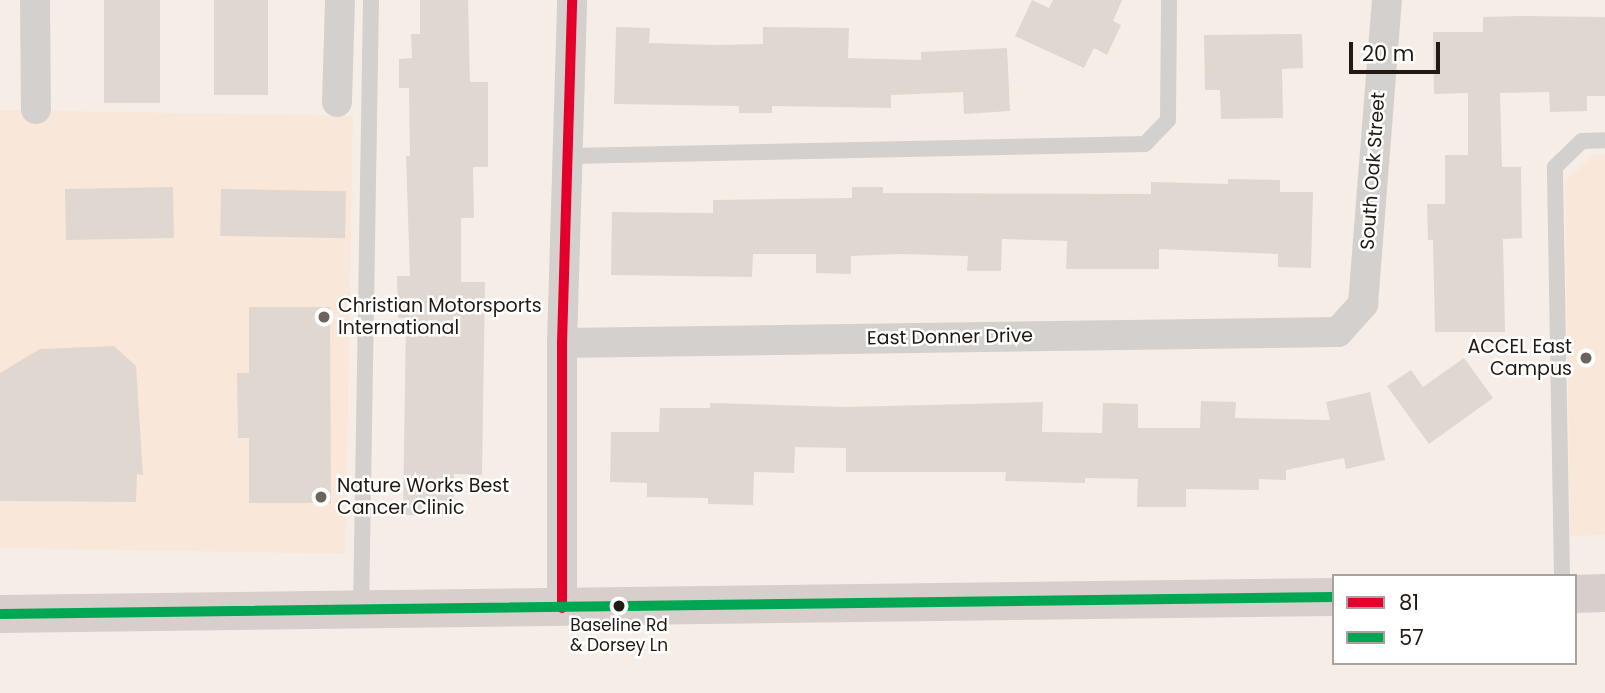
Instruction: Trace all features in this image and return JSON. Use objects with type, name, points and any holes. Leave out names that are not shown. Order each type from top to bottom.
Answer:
[{"type":"main road","points":[[1577,594],[1605,593]]},
{"type":"main road","points":[[0,614],[1332,597]]},
{"type":"street","points":[[35,0],[36,109]]},
{"type":"street","points":[[337,102],[341,0]]},
{"type":"street","points":[[562,608],[562,342],[572,0]]},
{"type":"street","name":"South Oak Street","points":[[1338,332],[1363,304],[1387,0]]},
{"type":"street","name":"East Donner Drive","points":[[562,342],[1338,332]]},
{"type":"lane","points":[[361,610],[371,0]]},
{"type":"lane","points":[[568,156],[1145,144],[1168,120],[1169,0]]},
{"type":"lane","points":[[1562,574],[1555,166],[1582,141],[1605,140]]},
{"type":"shaded area","points":[[0,110],[353,116],[345,554],[0,548]]},
{"type":"shaded area","name":"ACCEL East Campus","points":[[1594,155],[1605,155],[1605,535],[1570,536],[1565,181]]},
{"type":"building","points":[[104,0],[160,0],[160,103],[104,103]]},
{"type":"building","points":[[214,0],[268,0],[268,95],[214,95]]},
{"type":"building","points":[[420,0],[468,0],[470,82],[488,82],[488,167],[473,167],[474,218],[461,218],[461,282],[485,282],[482,475],[454,474],[453,516],[403,515],[406,318],[398,318],[397,276],[410,276],[406,156],[410,156],[409,88],[399,88],[399,59],[412,58],[411,34],[420,34]]},
{"type":"building","points":[[1032,0],[1049,8],[1053,0],[1122,0],[1113,21],[1121,25],[1107,55],[1094,48],[1084,68],[1015,36]]},
{"type":"building","points":[[1483,17],[1605,17],[1605,96],[1587,96],[1587,111],[1550,112],[1549,92],[1500,93],[1502,167],[1521,167],[1522,238],[1503,239],[1505,332],[1435,332],[1433,240],[1428,240],[1427,204],[1445,204],[1445,155],[1468,155],[1468,93],[1434,94],[1433,32],[1483,32]]},
{"type":"building","points":[[616,27],[650,28],[649,43],[716,45],[763,44],[763,27],[849,28],[848,58],[921,60],[921,52],[1007,48],[1010,111],[964,114],[963,92],[891,95],[891,108],[772,106],[772,113],[739,113],[739,106],[614,104]]},
{"type":"building","points":[[1302,34],[1303,68],[1282,69],[1283,118],[1221,119],[1220,90],[1205,90],[1204,35]]},
{"type":"building","points":[[1228,179],[1280,180],[1280,192],[1313,192],[1311,268],[1278,267],[1278,254],[1159,249],[1159,269],[1066,269],[1067,241],[1002,239],[1001,271],[967,271],[968,256],[901,254],[851,256],[851,274],[816,273],[816,254],[753,254],[752,277],[611,275],[612,212],[713,213],[713,200],[852,198],[852,187],[883,187],[883,193],[1151,194],[1151,182],[1228,184]]},
{"type":"building","points":[[173,187],[174,238],[66,240],[65,189]]},
{"type":"building","points":[[221,189],[346,191],[345,238],[220,236]]},
{"type":"building","points":[[249,307],[330,307],[331,503],[249,503],[249,438],[238,438],[237,373],[249,373]]},
{"type":"building","points":[[114,346],[136,366],[143,475],[137,474],[136,502],[0,501],[0,373],[40,349]]},
{"type":"building","points":[[1464,358],[1493,398],[1429,444],[1387,386],[1411,370],[1423,387]]},
{"type":"building","points":[[1370,392],[1385,460],[1346,469],[1344,458],[1286,470],[1286,480],[1259,479],[1259,490],[1186,489],[1186,507],[1137,507],[1138,479],[1085,478],[1085,483],[1005,481],[1006,472],[846,472],[846,448],[795,447],[794,473],[754,472],[753,505],[708,504],[708,498],[647,497],[647,483],[610,482],[611,432],[659,432],[660,408],[710,408],[710,403],[844,407],[1043,402],[1042,432],[1102,433],[1103,403],[1138,404],[1138,428],[1200,428],[1201,401],[1236,402],[1235,418],[1330,420],[1326,402]]},
{"type":"transit line","name":"81","points":[[562,608],[562,343],[572,0]]},
{"type":"transit line","name":"57","points":[[0,614],[1332,597]]},
{"type":"place","name":"Christian Motorsports International","points":[[324,317]]},
{"type":"place","name":"ACCEL East Campus","points":[[1586,358]]},
{"type":"place","name":"Nature Works Best Cancer Clinic","points":[[321,497]]},
{"type":"place","name":"Baseline Rd & Dorsey Ln","points":[[619,606]]}]
